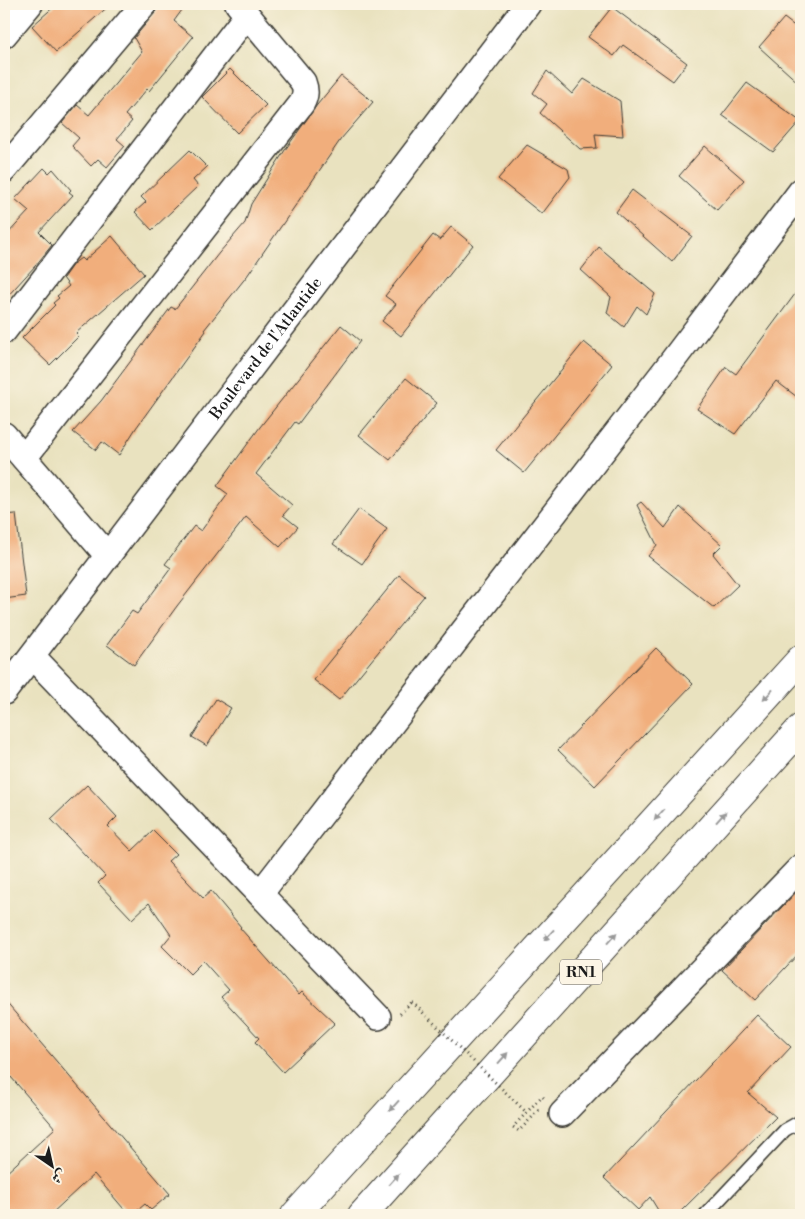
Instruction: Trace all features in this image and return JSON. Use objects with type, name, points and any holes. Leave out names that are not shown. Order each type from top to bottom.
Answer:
[{"type":"highway","name":"RN1","points":[[295,1215],[801,659]]},
{"type":"highway","name":"RN1","points":[[362,1215],[801,728]]},
{"type":"street","points":[[4,35],[30,4]]},
{"type":"street","points":[[4,170],[144,4]]},
{"type":"street","name":"Boulevard de l'Atlantide","points":[[4,692],[528,4]]},
{"type":"street","points":[[4,331],[243,10],[303,82],[306,88],[306,95],[302,103],[24,458]]},
{"type":"street","points":[[260,894],[661,376],[801,191]]},
{"type":"street","points":[[4,435],[108,556]]},
{"type":"street","points":[[32,656],[378,1017]]},
{"type":"street","points":[[555,1107],[801,867]]},
{"type":"lane","points":[[705,1215],[786,1130],[801,1121]]},
{"type":"path","points":[[412,1002],[527,1113]]},
{"type":"path","points":[[542,1096],[514,1126],[519,1131],[555,1107]]},
{"type":"building","points":[[57,4],[111,4],[56,52],[32,26]]},
{"type":"building","points":[[158,4],[168,4],[182,10],[174,21],[193,37],[149,91],[147,89],[125,115],[132,121],[117,139],[125,146],[107,167],[98,159],[91,166],[72,146],[79,138],[62,123],[77,105],[89,115],[142,52],[134,38],[155,13]]},
{"type":"building","points":[[612,7],[687,63],[673,81],[623,45],[614,56],[588,37]]},
{"type":"building","points":[[784,18],[801,31],[801,85],[759,47]]},
{"type":"building","points":[[230,69],[266,105],[237,133],[202,97]]},
{"type":"building","points":[[547,71],[572,94],[584,79],[620,101],[623,136],[595,134],[597,148],[580,149],[540,113],[547,104],[533,93]]},
{"type":"building","points":[[341,76],[373,102],[341,139],[247,276],[204,330],[206,331],[136,428],[119,455],[102,442],[96,450],[73,432],[101,401],[171,307],[175,309],[245,223],[251,204],[285,150],[317,105]]},
{"type":"building","points":[[747,83],[800,121],[773,152],[722,115]]},
{"type":"building","points":[[527,145],[568,169],[570,177],[542,214],[498,179]]},
{"type":"building","points":[[705,146],[744,180],[717,210],[679,176]]},
{"type":"building","points":[[190,150],[207,167],[193,180],[198,186],[152,230],[135,212],[146,202],[141,197]]},
{"type":"building","points":[[44,168],[49,173],[53,169],[73,195],[39,232],[52,245],[4,300],[4,238],[29,211],[15,199]]},
{"type":"building","points":[[632,190],[692,236],[672,262],[616,212]]},
{"type":"building","points":[[451,227],[473,245],[401,336],[382,321],[396,304],[385,296],[433,235],[440,240]]},
{"type":"building","points":[[112,236],[144,274],[76,333],[79,336],[50,365],[22,338],[55,305],[53,303],[59,298],[57,296],[69,286],[63,278],[73,264],[81,258],[84,261]]},
{"type":"building","points":[[599,247],[655,294],[646,314],[637,306],[624,327],[607,313],[611,297],[581,270]]},
{"type":"building","points":[[801,286],[801,400],[776,381],[735,434],[697,409],[726,367],[736,374]]},
{"type":"building","points":[[341,325],[360,341],[298,424],[295,422],[256,474],[292,505],[283,515],[298,527],[280,547],[246,517],[134,665],[107,645],[132,611],[137,614],[171,568],[165,564],[194,526],[201,531],[228,494],[217,486],[260,427]]},
{"type":"building","points":[[584,342],[612,365],[524,473],[496,450]]},
{"type":"building","points":[[406,378],[437,403],[390,460],[359,435]]},
{"type":"building","points":[[641,502],[665,528],[680,507],[722,545],[713,554],[738,585],[714,608],[648,556],[657,545],[637,505]]},
{"type":"building","points":[[359,509],[387,529],[362,564],[333,544]]},
{"type":"building","points":[[16,514],[26,596],[4,599],[4,515]]},
{"type":"building","points":[[399,575],[424,596],[339,700],[314,680]]},
{"type":"building","points":[[656,648],[693,684],[595,786],[558,750]]},
{"type":"building","points":[[216,699],[231,708],[207,746],[192,737]]},
{"type":"building","points":[[87,785],[117,817],[108,826],[132,851],[153,831],[176,854],[168,861],[203,898],[211,891],[240,928],[299,995],[302,992],[335,1023],[283,1072],[255,1042],[259,1038],[221,997],[229,990],[203,961],[190,974],[162,946],[171,935],[149,903],[132,919],[98,883],[105,876],[51,819]]},
{"type":"building","points":[[801,887],[801,951],[755,1000],[722,970]]},
{"type":"building","points":[[4,1000],[170,1194],[151,1210],[145,1204],[132,1215],[129,1215],[94,1174],[50,1215],[4,1215],[4,1175],[55,1128],[4,1069]]},
{"type":"building","points":[[757,1015],[791,1047],[748,1093],[776,1117],[677,1215],[661,1215],[650,1197],[638,1210],[604,1178]]}]
